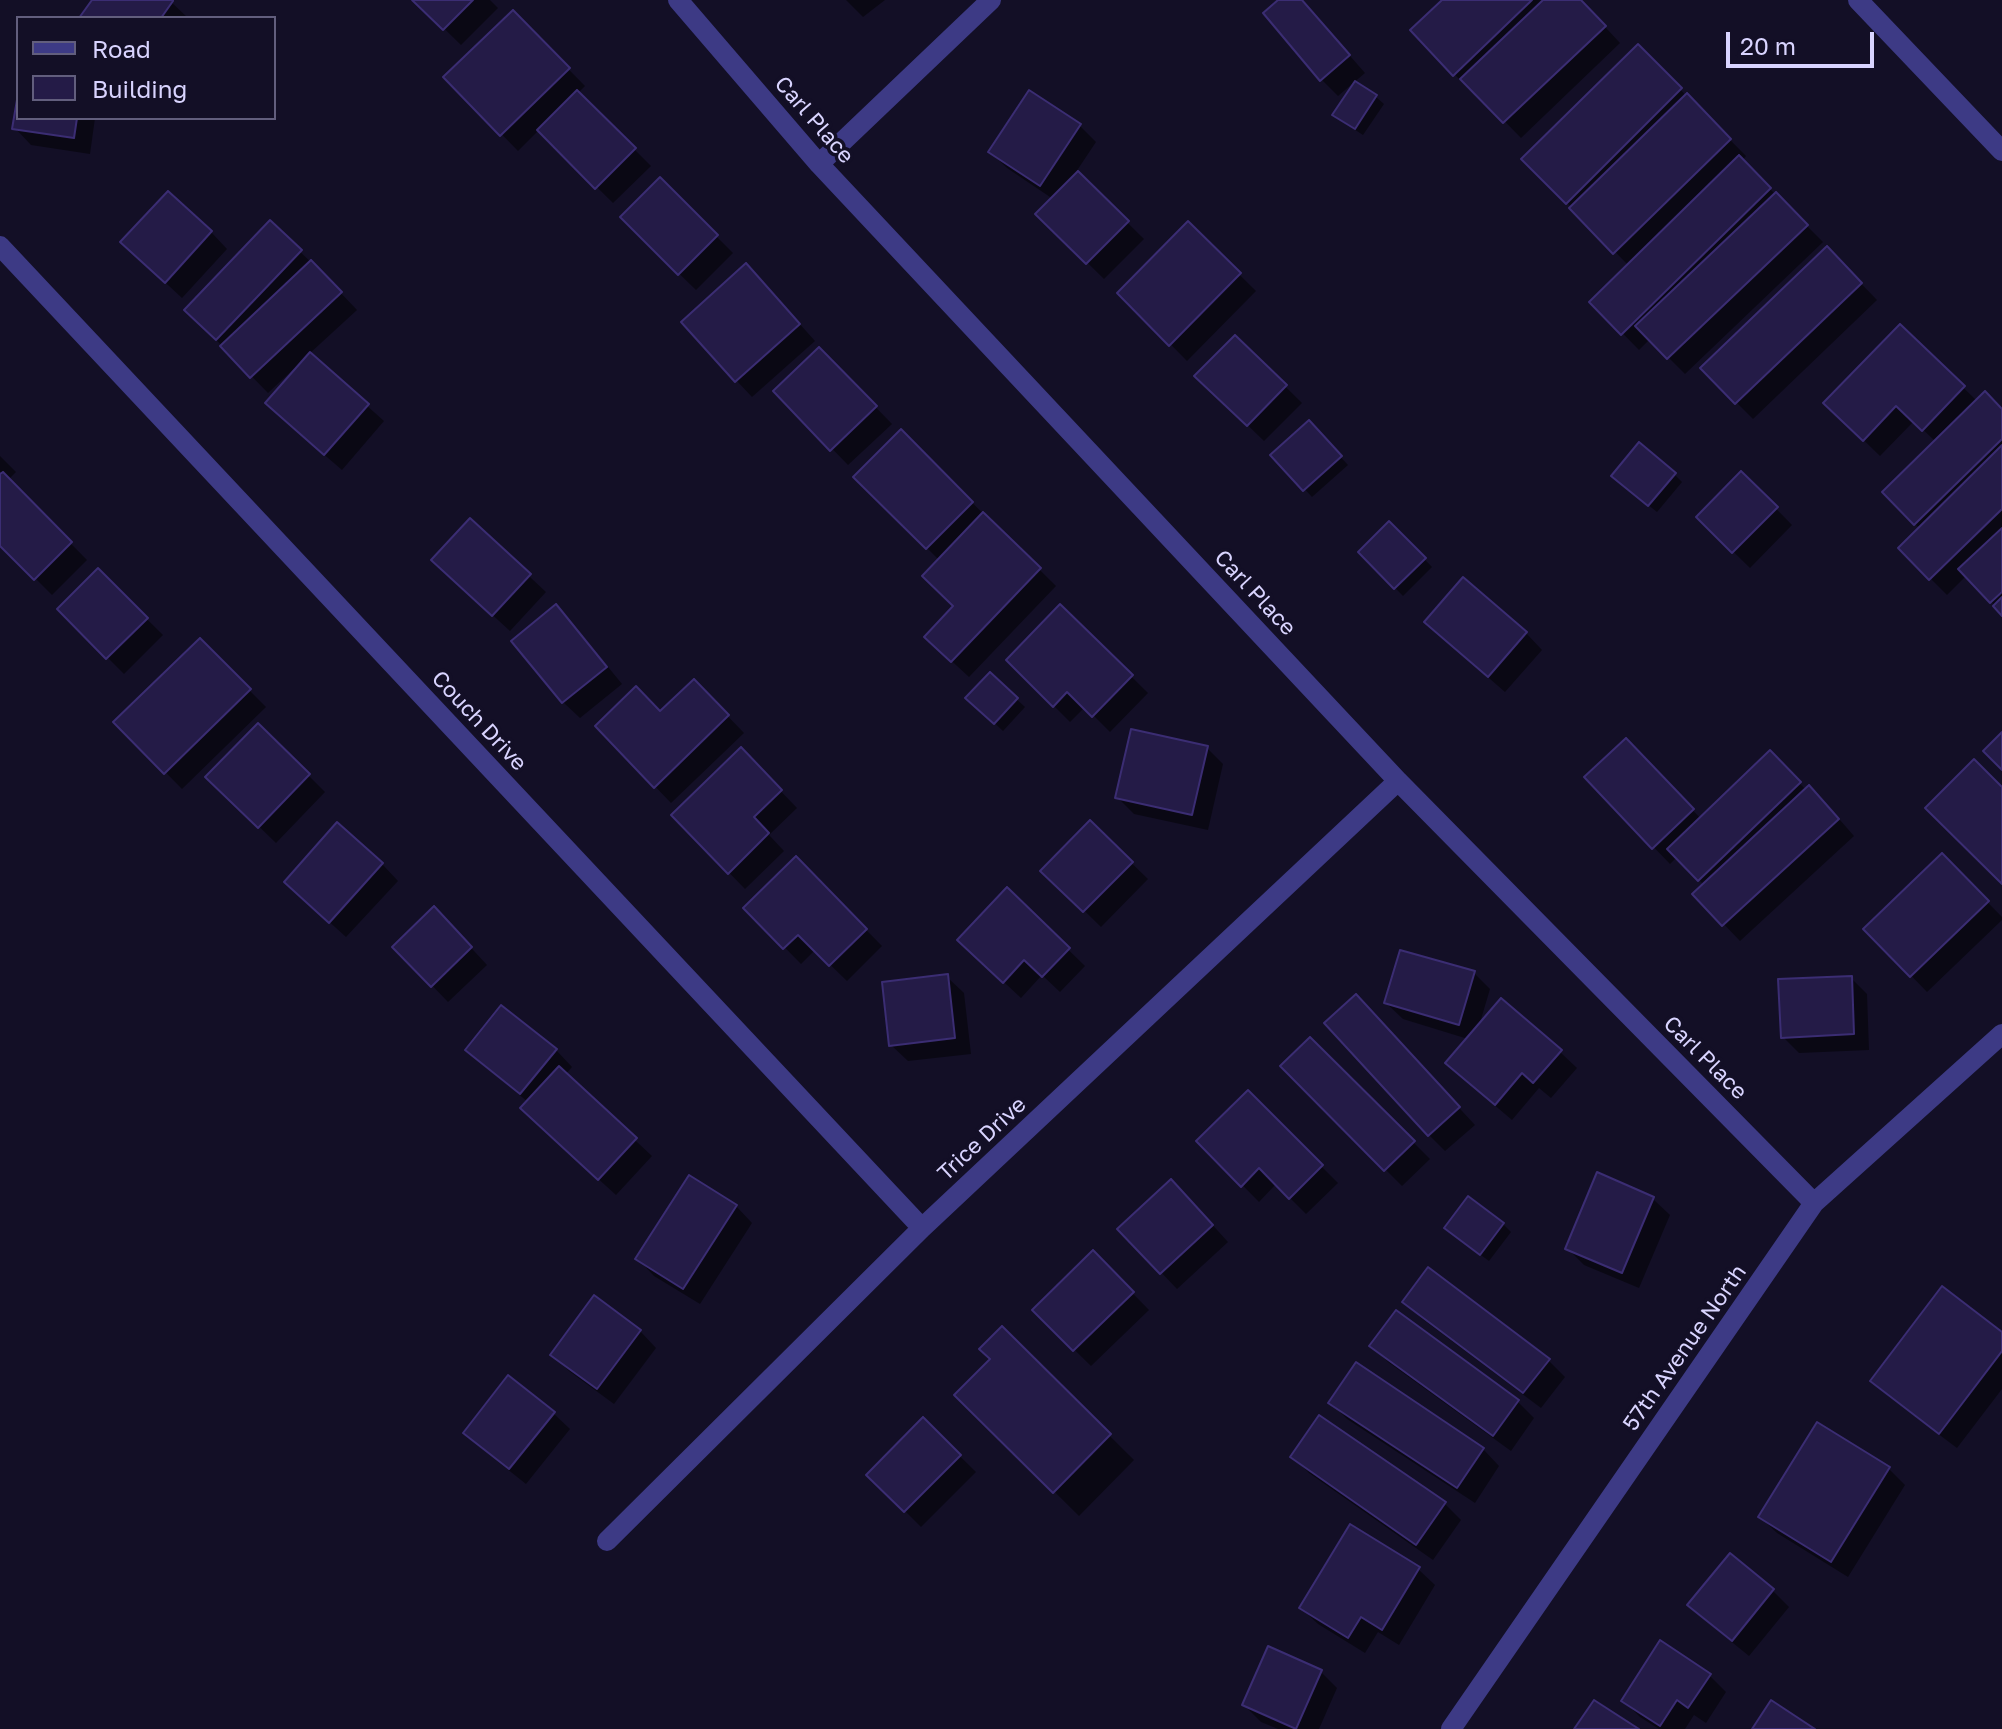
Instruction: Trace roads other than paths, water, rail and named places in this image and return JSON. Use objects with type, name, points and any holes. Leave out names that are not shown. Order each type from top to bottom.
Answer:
[{"type":"street","name":"Carl Place","points":[[678,0],[819,164],[1398,781],[1814,1203]]},
{"type":"street","points":[[819,164],[991,0]]},
{"type":"street","points":[[1858,0],[2002,151]]},
{"type":"street","name":"Couch Drive","points":[[0,246],[922,1228]]},
{"type":"street","name":"Trice Drive","points":[[607,1541],[922,1228],[1398,781]]},
{"type":"street","name":"57th Avenue North","points":[[1451,1729],[1814,1203],[2002,1034]]}]
